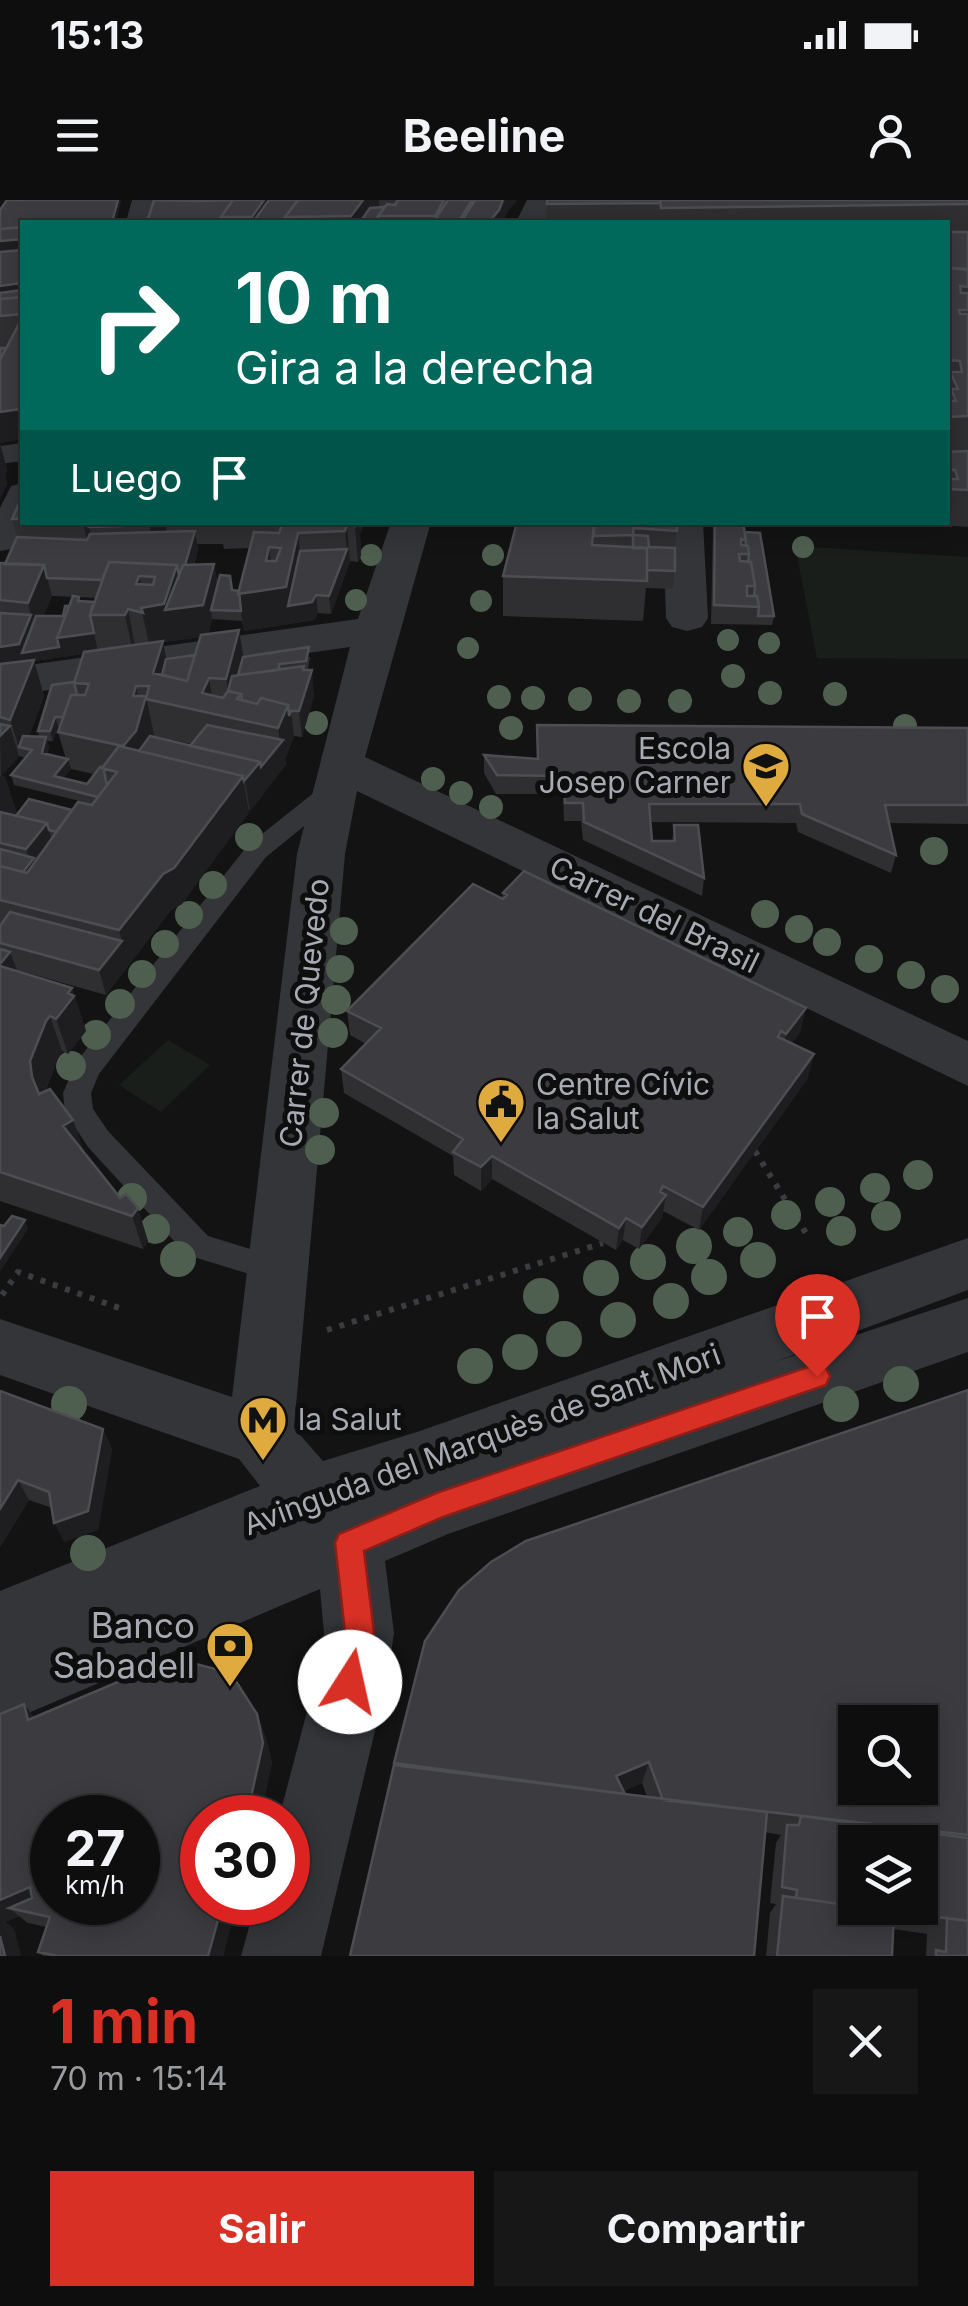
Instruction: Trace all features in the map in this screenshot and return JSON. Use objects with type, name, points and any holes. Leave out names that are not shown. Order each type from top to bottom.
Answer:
[{"type":"street","points":[[0,542],[20,497]]},
{"type":"street","name":"Carrer de Quevedo","points":[[262,1437],[322,854],[337,777],[375,630],[410,525]]},
{"type":"street","points":[[683,525],[687,618]]},
{"type":"street","points":[[0,683],[375,630]]},
{"type":"street","name":"Carrer del Brasil","points":[[337,777],[968,1066]]},
{"type":"street","name":"Avinguda del Marquès de Sant Mori","points":[[0,1689],[331,1519],[434,1457],[968,1264]]},
{"type":"street","name":"Avinguda del Marquès de Sant Mori","points":[[0,1626],[331,1519],[439,1505],[968,1325]]},
{"type":"street","points":[[0,1347],[262,1437],[331,1519],[359,1632],[281,1956]]},
{"type":"lane","points":[[278,1270],[198,1246],[98,1139],[79,1112],[78,1093],[86,1070],[257,851],[337,777]]},
{"type":"path","points":[[756,1151],[807,1235]]},
{"type":"path","points":[[349,1324],[604,1244]]},
{"type":"path","points":[[0,1298],[18,1272],[122,1309]]},
{"type":"shaded area","points":[[795,546],[968,557],[968,659],[817,658]]},
{"type":"shaded area","points":[[168,1040],[210,1065],[161,1112],[119,1085]]},
{"type":"building","points":[[7,200],[118,200],[113,220],[20,220],[20,227],[0,229],[0,210]]},
{"type":"building","points":[[154,200],[233,200],[221,220],[148,220]]},
{"type":"building","points":[[233,200],[264,200],[252,217],[221,217]]},
{"type":"building","points":[[269,200],[298,200],[285,220],[254,220]]},
{"type":"building","points":[[298,200],[363,200],[351,216],[285,217]]},
{"type":"building","points":[[398,200],[444,200],[435,216],[378,216],[387,204],[395,205]]},
{"type":"building","points":[[448,200],[472,200],[460,220],[435,220]]},
{"type":"building","points":[[475,200],[503,200],[491,220],[462,220]]},
{"type":"building","points":[[547,200],[660,200],[660,203],[547,204]]},
{"type":"building","points":[[660,200],[968,200],[968,204],[661,208]]},
{"type":"building","points":[[385,207],[379,220],[361,220],[370,208]]},
{"type":"building","points":[[20,227],[20,239],[0,241],[0,229]]},
{"type":"building","points":[[950,232],[968,232],[968,269],[951,268],[968,270],[968,287],[960,286],[961,293],[968,293],[968,310],[959,310],[960,314],[968,314],[968,416],[950,417],[950,399],[956,401],[951,389],[958,389],[950,372],[962,372],[960,361],[950,360]]},
{"type":"building","points":[[20,250],[20,283],[0,286],[0,252]]},
{"type":"building","points":[[20,290],[20,297],[0,299],[0,293]]},
{"type":"building","points":[[20,297],[20,314],[0,316],[0,299]]},
{"type":"building","points":[[20,322],[20,409],[0,412],[0,360]]},
{"type":"building","points":[[968,451],[968,490],[950,489],[950,479],[958,479],[955,470],[950,470],[950,452]]},
{"type":"building","points":[[20,501],[20,519],[12,519]]},
{"type":"building","points":[[282,525],[347,525],[345,531],[298,533],[286,587],[238,594],[254,532],[279,533]],"holes":[[[269,547],[281,548],[276,561],[266,561]]]},
{"type":"building","points":[[516,525],[594,525],[592,545],[647,548],[647,581],[503,576]]},
{"type":"building","points":[[594,525],[634,525],[633,535],[594,536]]},
{"type":"building","points":[[677,525],[677,531],[634,528]]},
{"type":"building","points":[[715,525],[744,525],[746,540],[741,539],[741,545],[748,546],[749,554],[739,554],[740,561],[751,562],[755,586],[747,586],[747,596],[757,596],[759,607],[714,605]]},
{"type":"building","points":[[195,531],[179,576],[177,565],[109,562],[102,580],[47,578],[44,565],[5,564],[17,537],[87,540],[90,534]]},
{"type":"building","points":[[745,532],[760,533],[774,616],[758,616]]},
{"type":"building","points":[[633,535],[648,536],[649,547],[675,548],[675,571],[647,570],[647,548],[633,548]]},
{"type":"building","points":[[347,549],[329,596],[316,595],[312,602],[288,606],[300,551]]},
{"type":"building","points":[[109,562],[177,565],[164,604],[141,608],[143,613],[128,609],[125,615],[90,615]],"holes":[[[139,576],[155,577],[153,585],[136,584]]]},
{"type":"building","points":[[0,563],[44,565],[28,603],[0,600]]},
{"type":"building","points":[[214,564],[203,605],[165,610],[183,565]]},
{"type":"building","points":[[220,575],[230,576],[232,590],[239,591],[241,611],[211,610]]},
{"type":"building","points":[[73,596],[79,597],[78,601],[94,602],[90,615],[94,633],[57,638]]},
{"type":"building","points":[[65,606],[69,606],[57,638],[59,647],[22,653],[36,616],[63,616]]},
{"type":"building","points":[[0,613],[31,615],[19,644],[0,647]]},
{"type":"building","points":[[239,630],[226,679],[209,678],[202,693],[223,698],[228,691],[241,694],[237,699],[257,704],[261,698],[288,705],[278,728],[146,699],[149,686],[136,686],[133,696],[146,696],[136,731],[123,746],[58,732],[71,695],[85,695],[89,684],[74,683],[84,652],[163,641],[153,673],[187,681],[201,635]]},
{"type":"building","points":[[309,647],[306,661],[279,664],[279,670],[238,675],[243,657]]},
{"type":"building","points":[[195,655],[187,681],[162,675],[166,659]]},
{"type":"building","points":[[34,660],[10,720],[0,717],[0,664]]},
{"type":"building","points":[[304,666],[303,670],[312,670],[299,711],[291,711],[289,716],[288,705],[261,698],[257,704],[228,691],[232,676]]},
{"type":"building","points":[[74,682],[77,695],[71,695],[63,717],[55,717],[50,731],[38,731],[52,685]]},
{"type":"building","points":[[207,725],[283,740],[261,767],[260,762],[190,746]]},
{"type":"building","name":"Escola Josep Carner","points":[[537,725],[968,728],[968,805],[885,805],[896,855],[802,814],[800,804],[649,804],[652,841],[675,841],[674,825],[698,825],[704,878],[584,822],[583,803],[565,803],[564,776],[497,775],[484,755],[538,759]]},
{"type":"building","points":[[23,736],[46,737],[42,753],[68,759],[54,776],[87,784],[103,767],[107,785],[98,797],[11,775],[32,750],[19,747]]},
{"type":"building","points":[[150,736],[260,762],[244,781],[243,776],[139,751]]},
{"type":"building","points":[[119,746],[243,776],[174,868],[163,874],[119,930],[0,900],[0,866],[27,873],[78,802],[92,805],[117,772],[102,768]]},
{"type":"building","points":[[29,799],[72,810],[56,832],[49,830],[47,823],[16,816]]},
{"type":"building","points":[[0,812],[47,823],[26,849],[0,843]]},
{"type":"building","points":[[0,849],[34,858],[23,872],[0,866]]},
{"type":"building","points":[[524,871],[806,1008],[786,1034],[781,1031],[778,1037],[814,1054],[703,1207],[663,1186],[660,1192],[666,1195],[642,1227],[626,1218],[619,1228],[492,1156],[481,1167],[453,1152],[463,1139],[341,1069],[381,1028],[347,1011],[473,884],[503,899],[507,895],[503,893]]},
{"type":"building","points":[[10,912],[122,941],[99,970],[0,943],[0,926]]},
{"type":"building","points":[[0,949],[10,952],[0,964]]},
{"type":"building","points":[[0,966],[72,988],[68,993],[74,996],[56,1019],[50,1016],[46,1021],[30,1061],[32,1077],[39,1094],[50,1089],[73,1120],[63,1126],[120,1198],[126,1194],[138,1208],[132,1216],[0,1172]]},
{"type":"building","points":[[12,1216],[25,1220],[0,1258],[0,1225],[4,1226]]},
{"type":"building","points":[[968,1390],[968,1835],[938,1832],[938,1825],[881,1825],[663,1800],[649,1762],[616,1776],[625,1794],[394,1763],[425,1641],[459,1590],[491,1562],[526,1541]]},
{"type":"building","points":[[0,1391],[103,1429],[88,1511],[54,1523],[49,1492],[18,1480],[0,1509]]},
{"type":"building","points":[[188,1662],[215,1669],[237,1683],[257,1714],[263,1743],[251,1795],[180,1795],[180,1925],[217,1925],[208,1956],[58,1956],[38,1952],[47,1925],[160,1925],[160,1795],[30,1795],[30,1887],[0,1900],[0,1714],[24,1704],[28,1720],[151,1668]]},
{"type":"building","points":[[394,1765],[767,1812],[754,1956],[350,1956]]},
{"type":"building","points":[[801,1816],[869,1825],[838,1825],[838,1904],[796,1898],[797,1890],[782,1887],[787,1825],[799,1825]]},
{"type":"building","points":[[938,1834],[968,1838],[968,1921],[938,1917]]},
{"type":"building","points":[[783,1896],[838,1904],[838,1925],[893,1925],[892,1956],[777,1956]]},
{"type":"building","points":[[30,1899],[30,1913],[9,1908]]},
{"type":"building","points":[[947,1918],[968,1921],[968,1956],[936,1956],[936,1950],[946,1952]]},
{"type":"place","name":"Escola Josep Carner","points":[[766,808]]},
{"type":"place","name":"Centre Cívic la Salut","points":[[501,1144]]},
{"type":"place","name":"la Salut","points":[[263,1462]]},
{"type":"place","name":"Banco Sabadell","points":[[230,1688]]},
{"type":"route","points":[[350,1682],[359,1632],[349,1543],[439,1505],[817,1376]]}]
